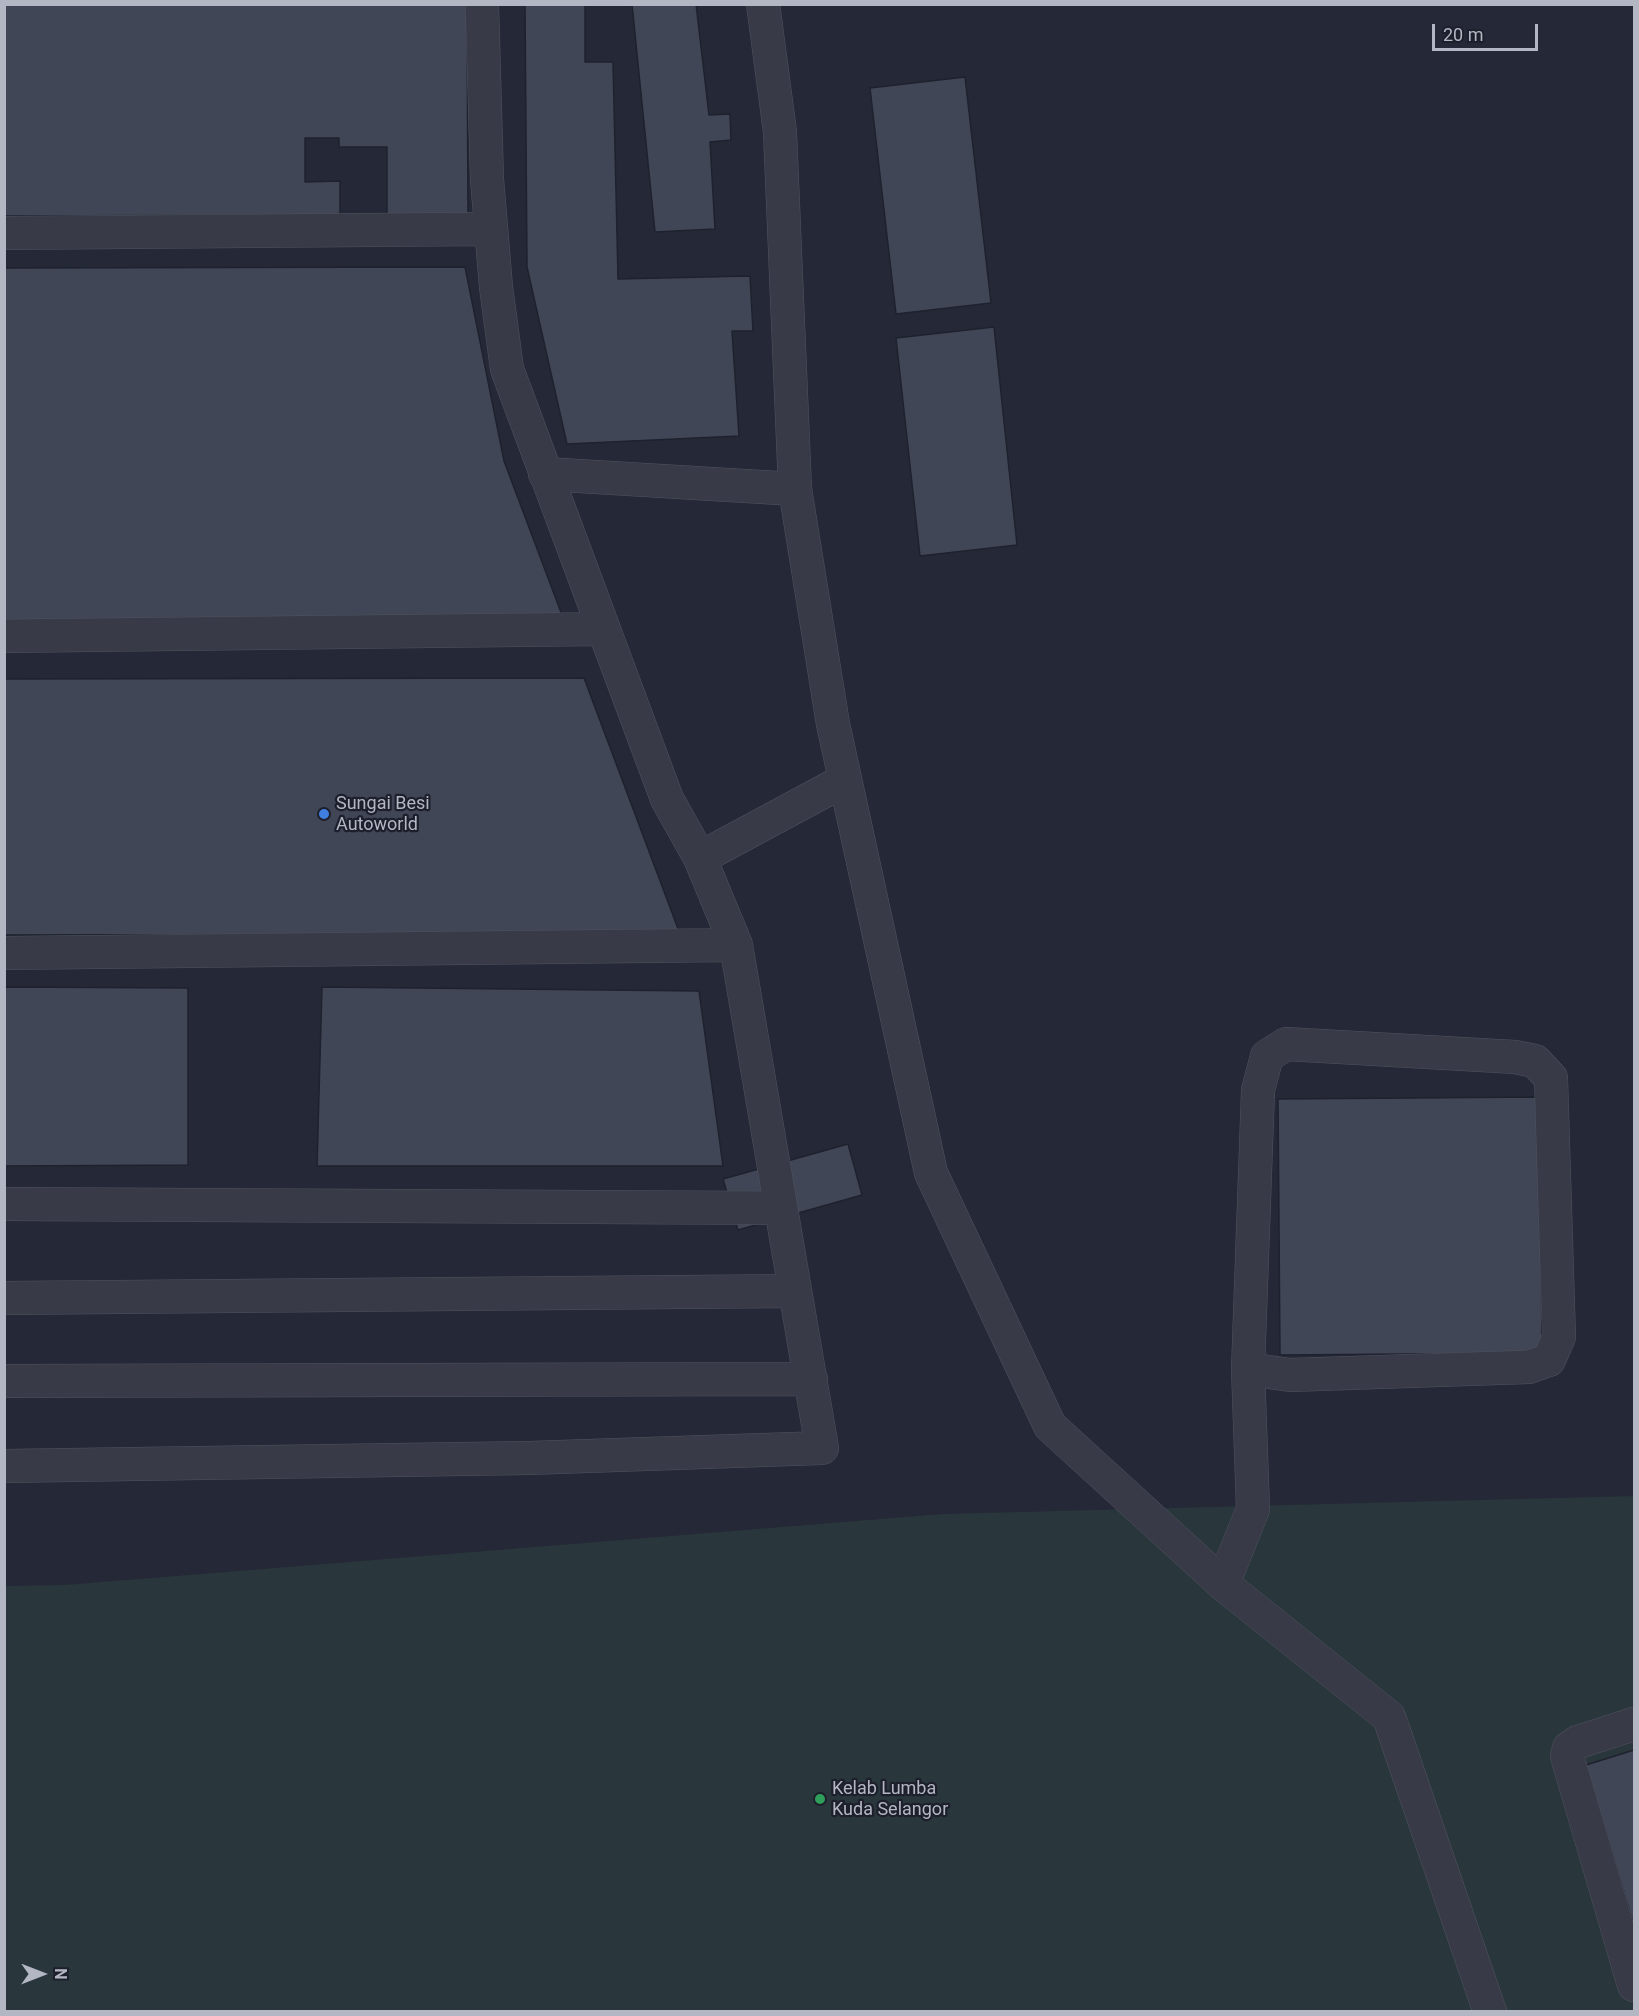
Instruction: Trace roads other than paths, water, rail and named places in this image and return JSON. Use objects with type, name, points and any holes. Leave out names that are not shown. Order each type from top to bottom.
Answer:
[{"type":"lane","points":[[4,1466],[529,1458],[822,1448],[736,945],[700,858],[667,799],[507,369],[487,179],[483,4]]},
{"type":"lane","points":[[763,4],[780,132],[795,489],[845,780],[931,1173],[1050,1426],[1223,1584],[1389,1717],[1490,2012]]},
{"type":"lane","points":[[4,234],[491,229]]},
{"type":"lane","points":[[545,474],[795,489]]},
{"type":"lane","points":[[4,636],[603,629]]},
{"type":"lane","points":[[700,858],[845,780]]},
{"type":"lane","points":[[4,953],[736,945]]},
{"type":"lane","points":[[1223,1584],[1253,1509],[1248,1369],[1258,1090],[1267,1056],[1286,1044],[1515,1057],[1535,1061],[1551,1078],[1559,1337],[1549,1360],[1529,1367],[1290,1375],[1248,1369]]},
{"type":"lane","points":[[4,1204],[781,1208]]},
{"type":"lane","points":[[4,1298],[795,1291]]},
{"type":"lane","points":[[4,1381],[811,1379]]},
{"type":"lane","points":[[1635,1724],[1578,1742],[1569,1748],[1567,1756],[1635,1985]]},
{"type":"place","name":"Sungai Besi Autoworld","points":[[324,814]]},
{"type":"place","name":"Kelab Lumba Kuda Selangor","points":[[820,1799]]}]
